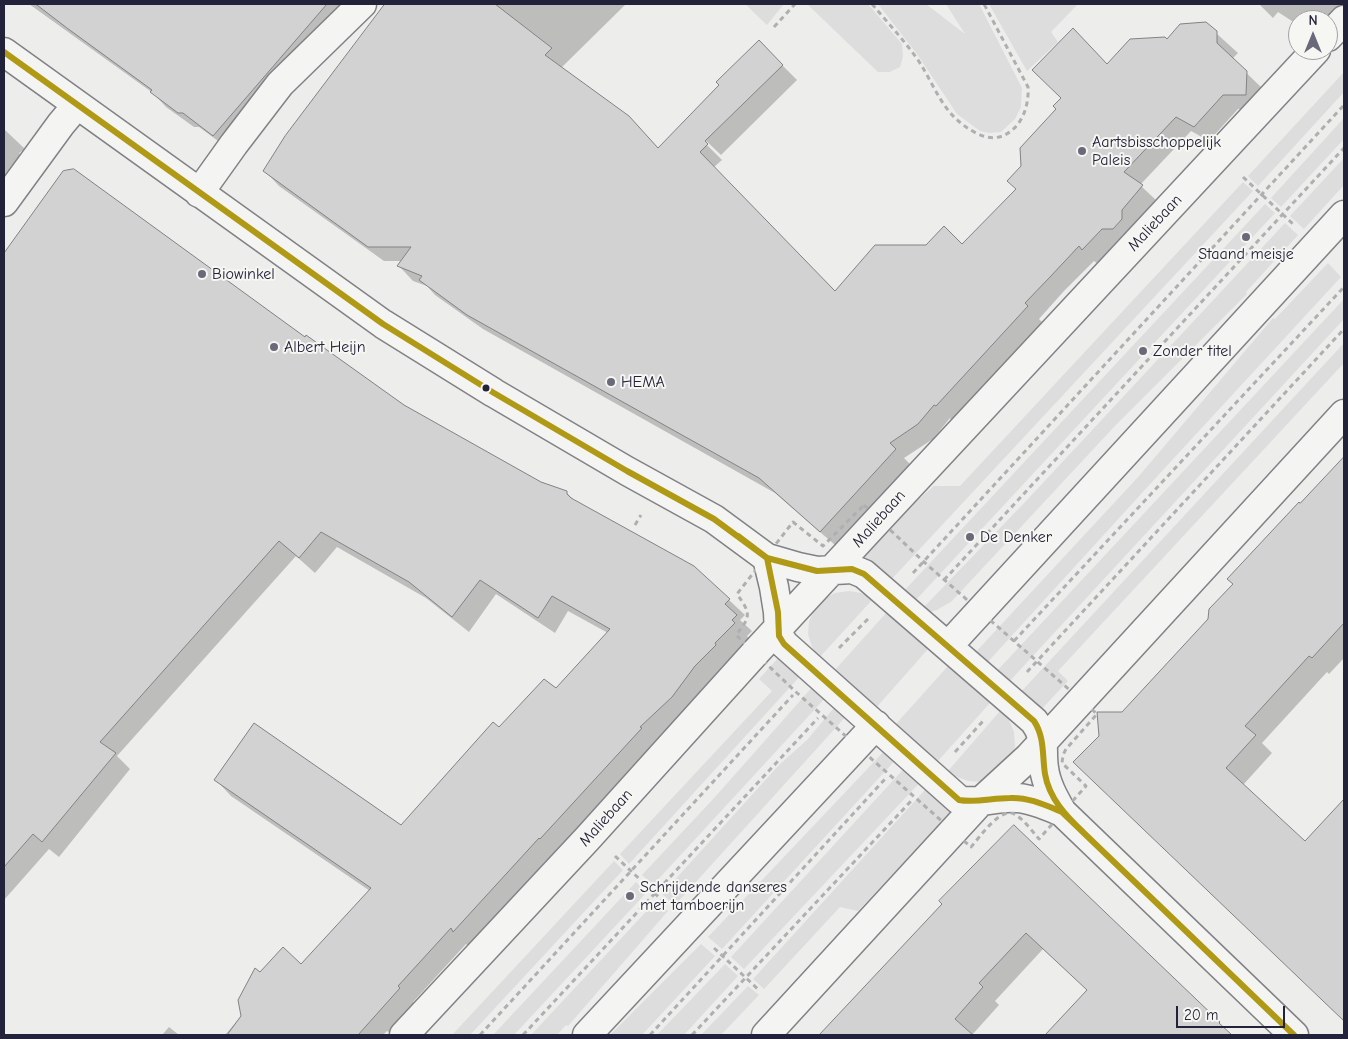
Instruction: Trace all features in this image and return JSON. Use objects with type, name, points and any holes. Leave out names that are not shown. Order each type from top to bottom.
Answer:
[{"type":"street","points":[[199,193],[280,84],[362,4]]},
{"type":"street","points":[[4,52],[383,324],[595,452],[714,519],[766,558],[817,571],[852,568],[864,574],[1034,722],[1040,730],[1044,742],[1044,767],[1049,789],[1062,812],[1294,1035]]},
{"type":"street","name":"Maliebaan","points":[[404,1035],[587,839],[879,519],[1307,60]]},
{"type":"street","points":[[4,202],[77,105]]},
{"type":"street","points":[[948,646],[1344,214]]},
{"type":"street","points":[[766,1035],[980,802],[1044,742],[1344,414]]},
{"type":"street","points":[[766,558],[774,587],[779,636],[784,644],[876,724],[959,800],[969,803],[1016,797],[1034,800],[1062,812]]},
{"type":"street","points":[[587,1035],[876,724]]},
{"type":"path","points":[[774,27],[795,4]]},
{"type":"path","points":[[872,4],[918,60],[938,98],[961,125],[988,138],[1002,138],[1012,130],[1023,115],[1029,101],[1028,87],[984,4]]},
{"type":"path","points":[[1344,105],[924,562],[944,580],[1344,148]]},
{"type":"path","points":[[1220,154],[1316,246]]},
{"type":"path","points":[[1014,641],[1344,286]]},
{"type":"path","points":[[1036,661],[1344,329]]},
{"type":"path","points":[[833,655],[873,614]]},
{"type":"path","points":[[480,1035],[796,692]]},
{"type":"path","points":[[523,1035],[822,714]]},
{"type":"path","points":[[953,754],[989,715]]},
{"type":"path","points":[[650,1035],[890,774]]},
{"type":"path","points":[[692,1035],[915,797]]},
{"type":"shaded area","points":[[745,4],[784,4],[767,25]]},
{"type":"shaded area","points":[[807,4],[868,4],[902,44],[903,57],[900,67],[890,72],[878,72]]},
{"type":"shaded area","points":[[878,4],[926,4],[965,34],[946,4],[979,4],[1022,88],[1021,107],[1015,119],[1001,132],[989,133],[980,131],[957,114],[917,54]]},
{"type":"shaded area","points":[[989,4],[1078,4],[1051,32],[1058,42],[1027,71]]},
{"type":"shaded area","points":[[1344,72],[1344,92],[1258,186],[1248,176]]},
{"type":"shaded area","points":[[1344,118],[1344,139],[1281,207],[1271,198]]},
{"type":"shaded area","points":[[1344,158],[1344,185],[1304,229],[1290,216]]},
{"type":"shaded area","points":[[1243,182],[1253,191],[890,581],[860,555],[887,526],[934,486],[960,486]]},
{"type":"shaded area","points":[[1265,204],[1275,213],[914,602],[903,592]]},
{"type":"shaded area","points":[[1285,223],[1298,235],[1246,292],[1247,294],[1114,427],[952,601],[937,610],[926,613],[922,609],[1027,500]]},
{"type":"shaded area","points":[[1328,263],[1341,277],[985,665],[973,655],[1139,476],[1273,318],[1275,319]]},
{"type":"shaded area","points":[[1344,299],[1344,319],[1007,684],[995,673]]},
{"type":"shaded area","points":[[1344,343],[1344,363],[1058,671],[1068,681],[1039,712],[1019,694]]},
{"type":"shaded area","points":[[849,591],[861,593],[873,599],[819,658],[812,647],[808,634],[809,621],[815,609],[824,599],[835,593]]},
{"type":"shaded area","points":[[887,612],[928,649],[875,709],[834,671]]},
{"type":"shaded area","points":[[780,656],[802,674],[629,864],[620,854],[772,691],[759,679]]},
{"type":"shaded area","points":[[948,666],[990,703],[937,762],[895,725]]},
{"type":"shaded area","points":[[815,684],[828,695],[653,885],[642,875],[715,797]]},
{"type":"shaded area","points":[[838,703],[850,712],[675,905],[662,894],[779,765],[807,740]]},
{"type":"shaded area","points":[[1000,711],[1009,720],[1014,732],[1015,746],[1012,759],[994,777],[981,782],[968,781],[948,771]]},
{"type":"shaded area","points":[[890,745],[901,754],[722,949],[708,937]]},
{"type":"shaded area","points":[[910,762],[926,776],[744,969],[731,957]]},
{"type":"shaded area","points":[[933,781],[960,803],[858,911],[840,907],[764,989],[753,979]]},
{"type":"shaded area","points":[[614,861],[623,870],[470,1035],[452,1035]]},
{"type":"shaded area","points":[[636,882],[647,892],[514,1035],[493,1035]]},
{"type":"shaded area","points":[[656,901],[668,911],[568,1026],[566,1025],[557,1035],[531,1035]]},
{"type":"shaded area","points":[[701,944],[715,956],[642,1035],[610,1035]]},
{"type":"shaded area","points":[[725,964],[738,976],[684,1035],[657,1035]]},
{"type":"shaded area","points":[[748,986],[759,995],[721,1035],[701,1035]]},
{"type":"building","points":[[36,4],[327,4],[213,136],[183,113],[178,113],[150,92],[152,90]]},
{"type":"building","points":[[385,4],[495,4],[552,48],[545,55],[629,116],[658,148],[719,85],[716,82],[759,40],[783,65],[705,141],[708,144],[700,152],[835,291],[875,245],[926,245],[944,226],[962,244],[1016,189],[1007,181],[1021,166],[1020,148],[1056,109],[1053,106],[1061,98],[1032,70],[1073,28],[1107,64],[1130,39],[1165,37],[1167,39],[1180,24],[1206,22],[1217,31],[1217,43],[1247,71],[1246,95],[1223,95],[1194,127],[1176,117],[1124,172],[1143,185],[1122,210],[1122,219],[1113,229],[1102,229],[1082,250],[1079,246],[1025,303],[1028,306],[936,406],[934,405],[918,424],[890,443],[896,449],[820,532],[759,478],[467,315],[419,280],[422,276],[397,266],[411,247],[368,247],[263,171],[285,136]]},
{"type":"building","points":[[74,169],[305,337],[306,335],[404,405],[541,482],[567,491],[571,498],[694,566],[730,599],[725,604],[737,615],[732,620],[735,623],[695,666],[672,697],[640,727],[642,728],[453,932],[451,928],[398,986],[400,988],[358,1035],[227,1035],[241,1016],[238,1000],[255,968],[260,972],[283,947],[301,964],[371,888],[214,780],[254,723],[401,825],[493,722],[499,727],[544,679],[556,688],[610,629],[552,596],[538,618],[480,580],[452,617],[409,582],[321,532],[299,558],[279,541],[100,742],[116,753],[42,842],[33,834],[4,867],[4,253],[63,171]]},
{"type":"building","points":[[1344,457],[1344,623],[1312,658],[1309,656],[1245,726],[1256,735],[1226,768],[1305,841],[1344,799],[1344,1021],[1073,762],[1099,736],[1097,712],[1122,712],[1208,619],[1209,609],[1233,584],[1227,579]]},
{"type":"building","points":[[1014,825],[1232,1035],[1045,1035],[1087,990],[1026,933],[979,983],[983,987],[955,1019],[973,1035],[819,1035],[942,904],[939,901]]},
{"type":"transit line","points":[[4,52],[383,324],[494,393],[627,471],[714,519],[767,558],[778,612],[779,636],[784,644],[959,800],[1017,798],[1036,802],[1062,812],[1294,1035]]},
{"type":"transit line","points":[[738,536],[767,558],[817,571],[852,569],[864,574],[1034,721],[1042,740],[1045,774],[1050,791],[1065,813],[1083,832]]},
{"type":"place","name":"Aartsbisschoppelijk Paleis","points":[[1082,151]]},
{"type":"place","name":"Staand meisje","points":[[1246,237]]},
{"type":"place","name":"Biowinkel","points":[[202,274]]},
{"type":"place","name":"Albert Heijn","points":[[274,347]]},
{"type":"place","name":"Zonder titel","points":[[1143,351]]},
{"type":"place","name":"HEMA","points":[[611,382]]},
{"type":"place","name":"De Denker","points":[[970,537]]},
{"type":"place","name":"Schrijdende danseres met tamboerijn","points":[[630,896]]}]
